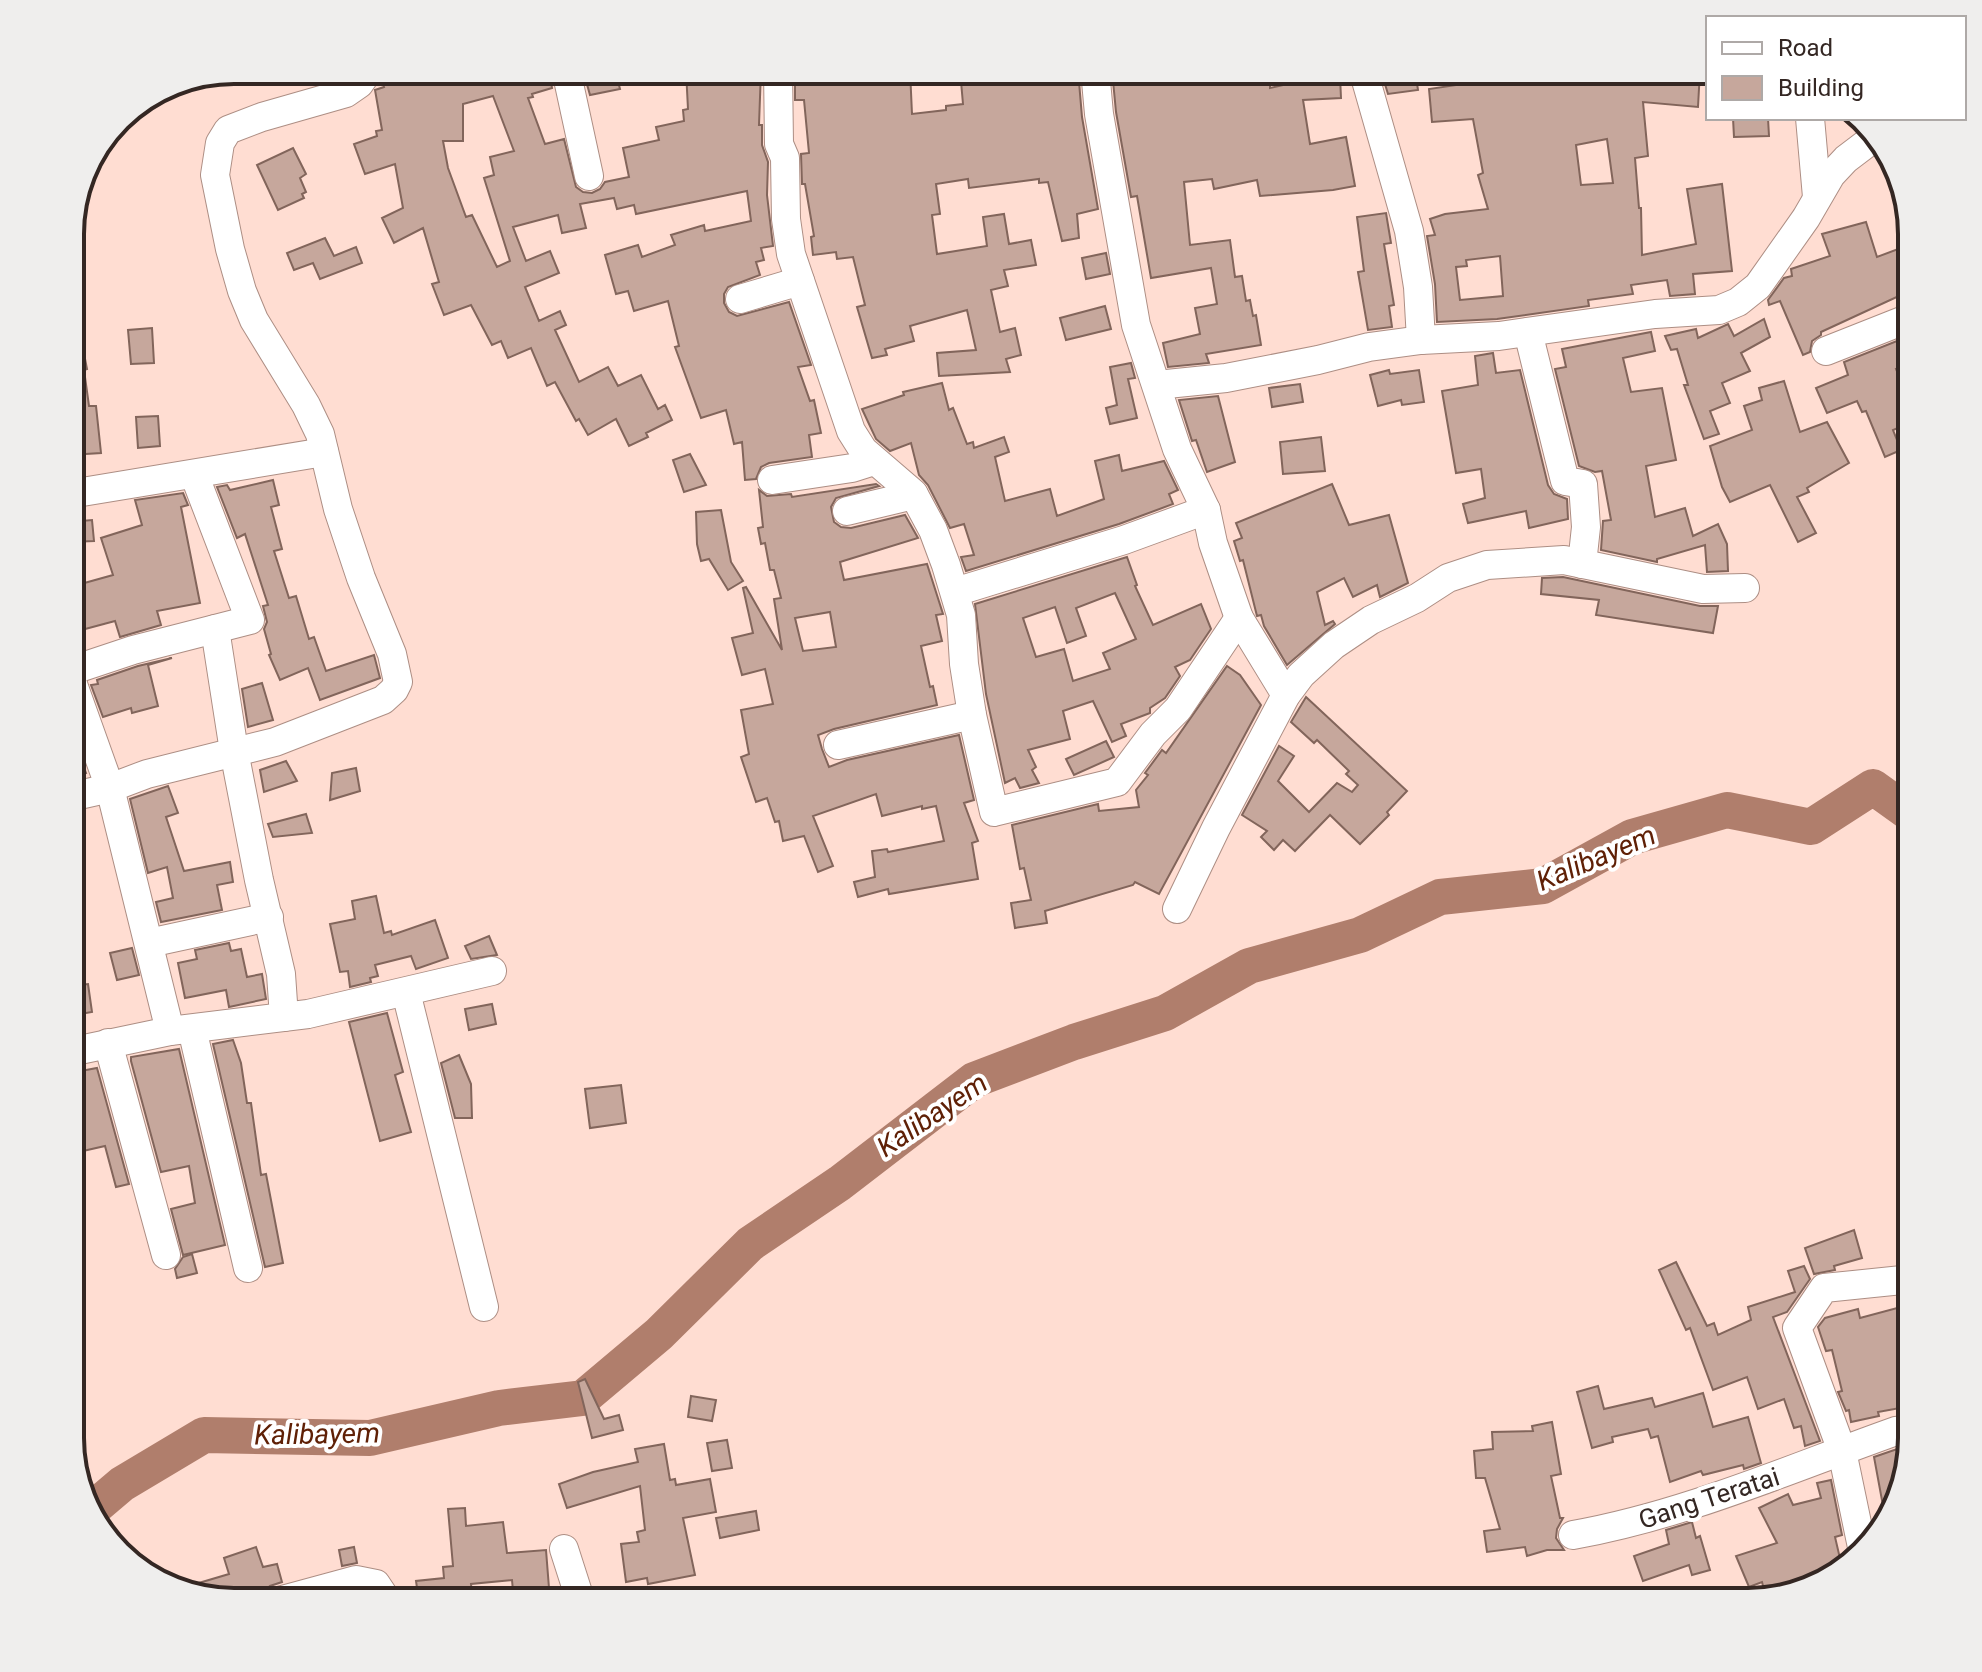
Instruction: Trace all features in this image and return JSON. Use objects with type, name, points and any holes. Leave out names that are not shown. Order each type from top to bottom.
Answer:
[{"type":"street","points":[[84,794],[147,774],[275,742],[383,700],[398,682],[392,654],[361,578],[338,509],[320,434],[306,405],[254,320],[242,291],[215,175],[217,152],[228,130],[356,84]]},
{"type":"street","points":[[569,84],[589,176]]},
{"type":"street","points":[[778,84],[779,144],[785,158],[786,219],[791,254],[851,431],[863,450],[914,495],[933,530],[961,615],[972,715],[994,812],[1117,782],[1153,734],[1178,709],[1239,618]]},
{"type":"street","points":[[1096,84],[1136,325],[1177,449],[1206,510],[1213,543],[1239,618],[1286,695]]},
{"type":"street","points":[[1367,84],[1409,231],[1418,287],[1421,340]]},
{"type":"street","points":[[1810,120],[1817,197]]},
{"type":"street","points":[[1157,385],[1226,378],[1369,347],[1421,340],[1528,332],[1655,314],[1719,310],[1738,302],[1758,286],[1778,261],[1831,175],[1867,143]]},
{"type":"street","points":[[740,299],[800,281]]},
{"type":"street","points":[[1826,351],[1898,323]]},
{"type":"street","points":[[1528,332],[1565,481],[1583,484],[1586,527],[1582,564]]},
{"type":"street","points":[[84,492],[324,452]]},
{"type":"street","points":[[772,480],[852,468],[874,461]]},
{"type":"street","points":[[84,669],[133,650],[250,620],[194,474]]},
{"type":"street","points":[[847,511],[914,495]]},
{"type":"street","points":[[955,592],[1124,540],[1206,510]]},
{"type":"street","points":[[1177,909],[1286,695],[1301,675],[1334,645],[1371,620],[1417,598],[1448,578],[1487,565],[1564,560],[1703,589],[1745,588]]},
{"type":"street","points":[[215,629],[234,751],[281,974],[284,1017]]},
{"type":"street","points":[[84,714],[110,788],[149,943],[181,1030],[248,1268]]},
{"type":"street","points":[[838,745],[972,715]]},
{"type":"street","points":[[149,943],[269,917]]},
{"type":"street","points":[[84,1049],[181,1030],[308,1014],[492,971]]},
{"type":"street","points":[[406,992],[484,1307]]},
{"type":"street","points":[[108,1043],[166,1255]]},
{"type":"street","points":[[1860,1538],[1842,1451],[1797,1328],[1824,1288],[1898,1280]]},
{"type":"street","name":"Gang Teratai","points":[[1573,1535],[1623,1526],[1692,1506],[1898,1431]]},
{"type":"street","points":[[564,1549],[577,1588]]},
{"type":"street","points":[[327,1588],[356,1580],[376,1584],[379,1588]]},
{"type":"building","points":[[383,84],[551,84],[552,88],[528,98],[545,144],[564,139],[576,187],[592,193],[605,182],[629,177],[623,148],[659,140],[656,127],[684,121],[683,110],[688,109],[687,84],[760,84],[759,125],[762,125],[762,145],[768,162],[767,195],[773,246],[761,248],[764,260],[756,262],[760,275],[728,287],[724,303],[729,312],[737,316],[789,302],[811,365],[798,367],[810,401],[814,400],[821,433],[809,435],[812,457],[769,463],[761,467],[756,479],[745,480],[742,442],[734,444],[726,410],[701,418],[675,347],[679,346],[668,301],[634,311],[628,291],[616,294],[605,255],[638,245],[642,257],[675,245],[671,235],[704,225],[705,231],[751,221],[747,191],[636,214],[634,205],[617,209],[614,198],[580,204],[586,228],[562,233],[558,215],[513,227],[526,261],[550,251],[559,273],[525,287],[539,321],[560,311],[566,325],[555,330],[579,382],[608,367],[618,386],[641,375],[658,409],[665,405],[672,420],[629,446],[616,419],[588,435],[579,419],[576,421],[555,382],[547,386],[531,348],[508,358],[501,341],[492,345],[471,305],[444,315],[432,284],[439,282],[423,228],[394,243],[382,218],[403,208],[395,164],[365,174],[354,144],[377,136],[376,131],[382,130],[375,90],[384,87]],"holes":[[[493,96],[514,151],[490,157],[494,175],[484,178],[510,261],[497,267],[472,215],[466,217],[448,168],[443,141],[463,141],[463,104]]]},
{"type":"building","points":[[587,84],[619,84],[620,89],[590,95]]},
{"type":"building","points":[[795,84],[911,84],[912,114],[946,110],[946,106],[963,104],[961,84],[1079,84],[1098,209],[1077,214],[1079,238],[1062,241],[1048,182],[1039,183],[1039,179],[969,188],[968,179],[936,184],[940,214],[932,215],[937,254],[987,246],[983,217],[1004,214],[1009,244],[1031,240],[1036,265],[1004,270],[1008,286],[991,290],[1000,332],[1015,328],[1021,355],[1006,359],[1010,372],[939,376],[937,353],[976,350],[967,310],[910,326],[914,341],[885,349],[887,355],[872,358],[857,307],[865,305],[853,257],[837,259],[836,252],[813,255],[811,237],[814,236],[805,184],[802,184],[801,154],[809,153],[804,100],[795,100]]},
{"type":"building","points":[[1113,84],[1270,84],[1270,88],[1288,84],[1340,84],[1341,98],[1303,100],[1310,144],[1346,137],[1355,186],[1260,196],[1257,180],[1214,189],[1212,179],[1184,182],[1190,245],[1230,240],[1235,277],[1242,276],[1246,301],[1250,300],[1253,316],[1256,315],[1261,345],[1206,354],[1209,363],[1168,367],[1163,343],[1200,334],[1195,308],[1217,304],[1211,268],[1151,278],[1137,196],[1131,197]]},
{"type":"building","points":[[1385,84],[1417,84],[1418,90],[1388,94]]},
{"type":"building","points":[[1463,84],[1699,84],[1698,107],[1643,102],[1648,156],[1635,158],[1642,255],[1696,244],[1687,189],[1722,184],[1732,271],[1693,274],[1695,294],[1670,296],[1667,280],[1631,285],[1633,294],[1588,300],[1589,306],[1497,319],[1437,322],[1435,284],[1427,236],[1435,235],[1430,219],[1488,209],[1478,175],[1483,173],[1473,119],[1432,122],[1429,89]],"holes":[[[1607,139],[1613,183],[1581,185],[1576,145]],[[1500,256],[1503,296],[1460,300],[1456,267],[1467,266],[1466,260]]]},
{"type":"building","points":[[1733,120],[1768,120],[1769,136],[1734,137]]},
{"type":"building","points":[[293,148],[306,174],[300,178],[306,192],[302,194],[304,198],[278,210],[257,165]]},
{"type":"building","points":[[1386,213],[1391,243],[1384,244],[1394,305],[1389,306],[1392,327],[1368,330],[1358,272],[1364,271],[1357,217]]},
{"type":"building","points":[[1866,222],[1877,257],[1898,249],[1898,296],[1821,332],[1812,341],[1810,352],[1803,355],[1780,301],[1769,305],[1768,300],[1784,278],[1792,276],[1791,269],[1830,256],[1822,234]]},
{"type":"building","points":[[325,238],[334,256],[356,247],[362,263],[320,279],[313,263],[294,270],[287,253]]},
{"type":"building","points":[[1106,253],[1110,274],[1086,279],[1082,258]]},
{"type":"building","points":[[1105,306],[1111,329],[1066,340],[1060,318]]},
{"type":"building","points":[[1764,319],[1770,337],[1741,353],[1750,371],[1722,383],[1730,403],[1710,411],[1719,434],[1704,439],[1684,385],[1688,385],[1677,349],[1671,350],[1665,336],[1696,329],[1698,338],[1728,324],[1734,336]]},
{"type":"building","points":[[152,328],[154,363],[131,364],[128,330]]},
{"type":"building","points":[[1651,332],[1655,351],[1623,358],[1631,392],[1662,388],[1676,460],[1646,466],[1655,517],[1685,508],[1693,536],[1718,524],[1727,544],[1728,571],[1707,572],[1705,545],[1657,559],[1657,562],[1601,550],[1603,521],[1611,520],[1602,471],[1595,472],[1579,466],[1555,369],[1566,367],[1562,349]]},
{"type":"building","points":[[1898,341],[1898,428],[1893,430],[1898,451],[1885,457],[1866,411],[1862,412],[1857,401],[1827,413],[1816,388],[1848,375],[1844,362]]},
{"type":"building","points":[[1493,353],[1496,373],[1520,370],[1548,485],[1554,494],[1567,499],[1568,519],[1529,528],[1526,511],[1468,523],[1463,504],[1485,498],[1481,469],[1456,473],[1442,391],[1478,385],[1475,356]]},
{"type":"building","points":[[1131,363],[1135,378],[1128,379],[1137,418],[1110,424],[1106,408],[1117,405],[1110,367]]},
{"type":"building","points":[[84,370],[89,406],[96,406],[101,453],[84,454]]},
{"type":"building","points":[[1389,370],[1390,374],[1419,370],[1424,402],[1402,405],[1401,400],[1378,406],[1370,375]]},
{"type":"building","points":[[1784,381],[1800,432],[1827,422],[1849,463],[1797,497],[1816,533],[1798,542],[1770,485],[1730,502],[1722,487],[1710,446],[1752,430],[1744,406],[1762,400],[1759,388]]},
{"type":"building","points":[[942,383],[949,410],[953,408],[967,444],[973,442],[974,448],[1004,437],[1009,452],[995,457],[1005,501],[1050,489],[1057,516],[1104,499],[1095,461],[1119,455],[1122,471],[1164,461],[1178,490],[1169,494],[1173,504],[966,571],[961,557],[974,555],[964,524],[950,528],[928,485],[919,475],[911,443],[890,451],[876,439],[862,409],[904,395],[903,392]]},
{"type":"building","points":[[1300,384],[1303,402],[1272,407],[1269,388]]},
{"type":"building","points":[[1218,396],[1235,462],[1207,472],[1196,440],[1192,441],[1179,400]]},
{"type":"building","points":[[158,416],[160,446],[138,448],[136,417]]},
{"type":"building","points":[[1321,437],[1325,471],[1283,474],[1280,442]]},
{"type":"building","points":[[690,454],[706,485],[684,492],[673,460]]},
{"type":"building","points":[[273,480],[279,505],[271,507],[282,549],[274,551],[289,598],[296,596],[309,639],[314,637],[326,671],[374,655],[380,678],[320,700],[308,668],[280,680],[269,655],[264,629],[267,622],[263,606],[268,605],[245,534],[237,538],[217,487],[227,485],[230,490]]},
{"type":"building","points":[[876,484],[879,486],[836,498],[831,507],[834,522],[851,528],[905,515],[918,538],[840,562],[844,580],[927,564],[943,614],[936,615],[942,641],[921,646],[937,705],[818,735],[829,767],[847,760],[959,735],[974,800],[964,803],[978,841],[972,843],[978,879],[889,894],[888,889],[858,897],[854,882],[875,877],[872,851],[887,849],[888,852],[944,841],[936,806],[922,809],[922,806],[882,816],[876,794],[813,816],[833,866],[818,872],[804,836],[783,841],[779,821],[775,822],[767,798],[756,802],[741,757],[749,754],[741,710],[773,704],[765,669],[742,675],[732,638],[753,633],[743,588],[746,587],[782,650],[774,599],[781,598],[774,570],[770,570],[765,543],[761,544],[758,528],[763,527],[759,490],[767,496],[791,494],[792,497]],"holes":[[[830,612],[836,647],[803,651],[795,618]]]},
{"type":"building","points":[[1332,484],[1349,525],[1389,515],[1408,583],[1380,597],[1377,585],[1353,597],[1344,578],[1317,592],[1325,625],[1333,621],[1335,624],[1287,665],[1264,626],[1261,615],[1257,616],[1243,560],[1240,561],[1234,541],[1242,538],[1236,523]]},
{"type":"building","points":[[183,493],[188,505],[181,507],[200,603],[157,611],[161,625],[120,637],[115,621],[84,629],[84,583],[113,575],[101,538],[142,525],[135,500]]},
{"type":"building","points":[[721,510],[731,562],[743,581],[728,590],[709,559],[701,561],[697,544],[696,512]]},
{"type":"building","points":[[92,520],[94,541],[84,541],[84,521]]},
{"type":"building","points":[[1127,557],[1135,586],[1153,625],[1201,604],[1211,629],[1190,660],[1175,667],[1180,676],[1165,698],[1150,708],[1150,713],[1121,724],[1126,736],[1112,742],[1093,701],[1063,711],[1070,739],[1028,750],[1036,767],[1032,770],[1039,783],[1020,788],[1015,778],[1005,783],[986,694],[975,604]],"holes":[[[1115,593],[1136,639],[1103,653],[1110,669],[1073,681],[1064,649],[1036,657],[1023,618],[1055,607],[1067,643],[1086,636],[1076,608]]]},
{"type":"building","points":[[1563,577],[1700,606],[1718,606],[1713,633],[1596,615],[1599,600],[1541,594],[1542,578]]},
{"type":"building","points":[[172,658],[148,665],[158,706],[132,713],[131,708],[103,717],[91,685],[138,666]]},
{"type":"building","points":[[1227,666],[1240,675],[1261,705],[1159,894],[1135,882],[1045,911],[1047,923],[1015,928],[1011,903],[1031,900],[1024,868],[1020,869],[1012,825],[1098,804],[1099,811],[1139,807],[1136,790],[1148,775],[1145,773],[1162,750],[1166,753]]},
{"type":"building","points":[[262,683],[273,720],[248,727],[242,689]]},
{"type":"building","points":[[1306,697],[1407,791],[1387,812],[1389,815],[1360,844],[1330,815],[1295,851],[1283,840],[1274,850],[1261,837],[1267,831],[1242,815],[1279,746],[1294,756],[1278,781],[1309,812],[1337,783],[1352,792],[1358,785],[1346,774],[1349,771],[1317,740],[1314,743],[1291,722]]},
{"type":"building","points":[[1106,741],[1114,757],[1074,775],[1066,759]]},
{"type":"building","points":[[286,761],[297,781],[264,792],[260,770]]},
{"type":"building","points":[[356,768],[360,791],[330,800],[332,773]]},
{"type":"building","points":[[168,786],[178,813],[166,817],[184,871],[230,862],[233,882],[217,885],[222,910],[161,922],[156,902],[173,898],[167,867],[148,873],[130,799]]},
{"type":"building","points":[[306,814],[312,833],[273,837],[268,824]]},
{"type":"building","points":[[376,896],[384,933],[391,931],[392,935],[435,920],[448,958],[416,969],[411,956],[375,965],[378,976],[370,978],[371,982],[350,987],[348,971],[340,972],[330,924],[355,919],[352,901]]},
{"type":"building","points":[[489,936],[497,955],[471,959],[465,946]]},
{"type":"building","points":[[229,943],[231,951],[241,949],[247,977],[262,974],[266,999],[229,1007],[226,990],[185,998],[178,963],[197,959],[195,950]]},
{"type":"building","points":[[132,948],[139,975],[117,980],[110,953]]},
{"type":"building","points":[[84,984],[88,984],[92,1012],[84,1013]]},
{"type":"building","points":[[492,1004],[496,1024],[469,1030],[465,1009]]},
{"type":"building","points":[[387,1013],[403,1072],[395,1075],[411,1132],[380,1141],[349,1022]]},
{"type":"building","points":[[233,1040],[241,1063],[247,1103],[251,1103],[261,1175],[266,1174],[283,1263],[265,1267],[213,1044]]},
{"type":"building","points":[[179,1049],[225,1245],[183,1255],[171,1209],[195,1203],[189,1166],[161,1172],[131,1061],[131,1057]]},
{"type":"building","points":[[459,1055],[471,1084],[472,1118],[455,1118],[441,1063]]},
{"type":"building","points":[[97,1068],[129,1184],[116,1187],[105,1146],[84,1151],[84,1070]]},
{"type":"building","points":[[621,1085],[626,1123],[590,1128],[585,1089]]},
{"type":"building","points":[[1854,1230],[1862,1258],[1834,1266],[1835,1270],[1814,1274],[1805,1248]]},
{"type":"building","points":[[192,1254],[197,1273],[177,1278],[175,1269],[183,1257]]},
{"type":"building","points":[[1676,1262],[1707,1326],[1714,1323],[1718,1335],[1751,1320],[1748,1307],[1795,1292],[1788,1271],[1804,1266],[1810,1279],[1787,1312],[1773,1317],[1820,1441],[1805,1446],[1801,1426],[1794,1428],[1784,1399],[1758,1409],[1747,1377],[1713,1390],[1690,1328],[1686,1330],[1659,1270]]},
{"type":"building","points":[[1898,1308],[1898,1408],[1851,1422],[1849,1410],[1846,1411],[1838,1392],[1842,1391],[1832,1350],[1826,1351],[1818,1327],[1825,1318],[1858,1309],[1860,1318]]},
{"type":"building","points":[[585,1379],[604,1419],[619,1415],[623,1430],[592,1438],[578,1382]]},
{"type":"building","points":[[1598,1386],[1604,1409],[1652,1398],[1655,1407],[1703,1393],[1713,1427],[1748,1417],[1761,1463],[1744,1469],[1743,1465],[1703,1475],[1701,1471],[1670,1482],[1658,1436],[1651,1438],[1648,1429],[1612,1437],[1613,1442],[1592,1448],[1577,1392]]},
{"type":"building","points":[[691,1396],[716,1400],[712,1421],[688,1417]]},
{"type":"building","points":[[1552,1422],[1561,1474],[1551,1476],[1560,1518],[1563,1518],[1556,1538],[1564,1550],[1547,1550],[1527,1556],[1525,1547],[1487,1552],[1484,1531],[1500,1529],[1485,1478],[1476,1478],[1474,1451],[1493,1449],[1492,1432],[1533,1431],[1532,1426]]},
{"type":"building","points":[[727,1440],[732,1468],[712,1471],[707,1443]]},
{"type":"building","points":[[664,1444],[670,1480],[675,1479],[676,1485],[710,1479],[716,1512],[683,1518],[695,1575],[648,1584],[647,1578],[626,1582],[621,1544],[639,1542],[637,1532],[645,1530],[640,1486],[567,1508],[559,1484],[593,1472],[638,1462],[635,1449]]},
{"type":"building","points":[[1898,1449],[1893,1477],[1883,1504],[1874,1457]]},
{"type":"building","points":[[1831,1480],[1842,1535],[1835,1537],[1840,1557],[1805,1577],[1777,1585],[1763,1587],[1762,1582],[1749,1587],[1736,1556],[1777,1543],[1759,1508],[1788,1494],[1793,1505],[1821,1498],[1817,1483]]},
{"type":"building","points":[[465,1508],[466,1526],[503,1522],[507,1553],[546,1550],[549,1588],[513,1588],[512,1580],[471,1584],[471,1588],[417,1588],[416,1581],[444,1578],[443,1567],[453,1566],[448,1509]]},
{"type":"building","points":[[756,1511],[759,1530],[720,1538],[716,1518]]},
{"type":"building","points":[[1692,1522],[1696,1538],[1700,1536],[1710,1570],[1692,1575],[1689,1565],[1643,1581],[1634,1556],[1669,1544],[1666,1530]]},
{"type":"building","points":[[256,1547],[263,1567],[277,1564],[282,1582],[268,1588],[225,1588],[197,1583],[229,1574],[224,1558]]},
{"type":"building","points":[[354,1547],[357,1563],[342,1566],[339,1550]]},
{"type":"waterway","name":"Kalibayem","points":[[99,1503],[122,1484],[204,1435],[370,1438],[499,1408],[583,1398],[659,1334],[750,1244],[840,1183],[974,1080],[1074,1042],[1165,1013],[1249,966],[1360,935],[1440,897],[1543,886],[1632,837],[1727,810],[1811,827],[1873,787],[1898,805]]}]
